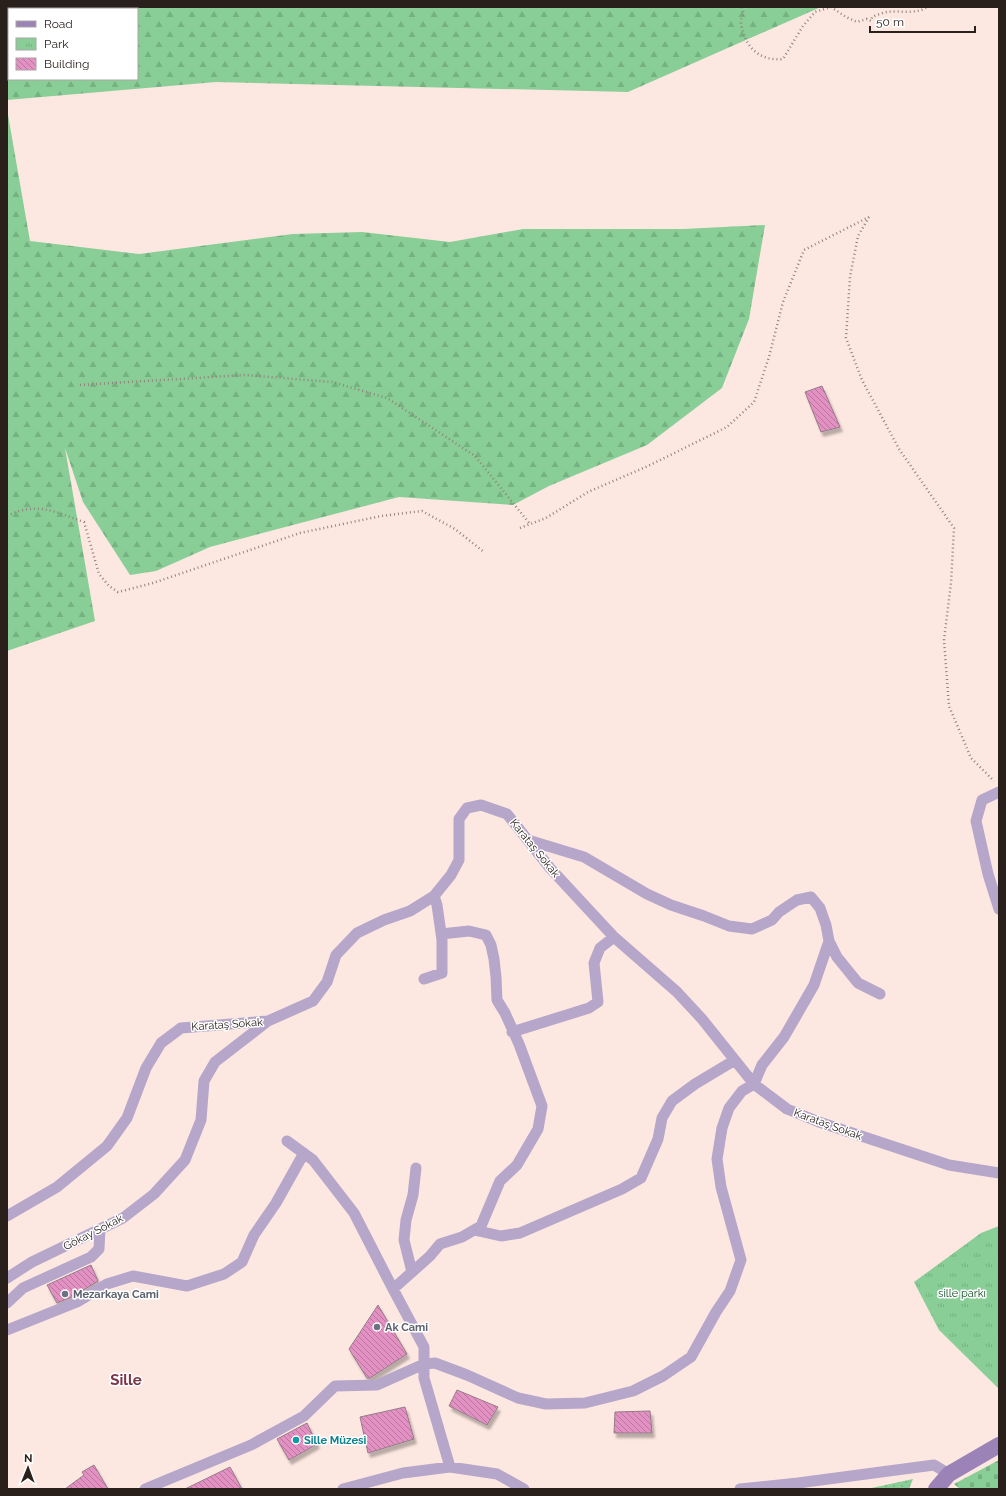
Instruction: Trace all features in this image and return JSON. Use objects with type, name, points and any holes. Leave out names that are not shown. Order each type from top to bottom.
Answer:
[{"type":"main road","points":[[936,1489],[949,1474],[999,1445]]},
{"type":"street","points":[[999,792],[982,800],[976,821],[988,874],[999,909]]},
{"type":"street","name":"Karataş Sokak","points":[[7,1216],[57,1187],[107,1146],[127,1118],[146,1068],[161,1043],[181,1028],[268,1021],[313,1001],[327,982],[336,955],[357,933],[384,920],[410,911],[434,896],[451,875],[459,860],[459,819],[467,808],[481,805],[507,814],[550,868],[614,937],[677,992],[702,1020],[754,1084],[787,1110],[949,1165],[999,1173]]},
{"type":"street","points":[[528,840],[584,857],[647,894],[671,905],[729,926],[752,929],[772,920],[779,912],[797,900],[811,897],[820,908],[826,925],[829,941],[837,957],[858,983],[880,994]]},
{"type":"street","points":[[424,979],[442,973],[437,905],[434,896]]},
{"type":"street","points":[[393,1289],[430,1256],[440,1244],[462,1237],[481,1226],[500,1181],[517,1165],[538,1129],[542,1106],[519,1044],[512,1032],[505,1013],[497,1000],[494,959],[491,945],[486,935],[469,931],[440,934]]},
{"type":"street","points":[[512,1032],[589,1008],[598,1002],[594,963],[600,948],[614,937]]},
{"type":"street","points":[[145,1489],[251,1445],[304,1416],[335,1386],[377,1385],[424,1364],[435,1363],[467,1375],[518,1398],[546,1404],[586,1403],[633,1392],[663,1376],[692,1357],[716,1312],[730,1291],[741,1260],[721,1187],[717,1159],[722,1128],[729,1108],[742,1091],[754,1084],[762,1065],[784,1037],[814,985],[829,941]]},
{"type":"street","name":"Gökay Sokak","points":[[7,1278],[32,1262],[123,1218],[154,1194],[185,1160],[201,1120],[204,1081],[215,1062],[268,1021]]},
{"type":"street","points":[[474,1230],[501,1236],[520,1233],[622,1189],[640,1178],[658,1139],[662,1118],[672,1101],[695,1084],[735,1060]]},
{"type":"street","points":[[287,1141],[313,1160],[354,1213],[424,1347],[424,1378],[450,1467]]},
{"type":"street","points":[[7,1330],[77,1302],[106,1284],[133,1276],[188,1286],[224,1274],[242,1262],[254,1235],[276,1203],[304,1154]]},
{"type":"street","points":[[412,1272],[404,1240],[406,1220],[416,1168]]},
{"type":"street","points":[[7,1302],[23,1288],[92,1257],[99,1249],[100,1229]]},
{"type":"street","points":[[740,1489],[934,1465],[949,1474]]},
{"type":"street","points":[[343,1489],[402,1473],[450,1467],[497,1474],[524,1489]]},
{"type":"path","points":[[742,7],[744,15],[741,22],[744,37],[751,50],[764,57],[774,60],[783,59],[803,26],[815,12],[831,7],[857,22],[867,19],[870,21],[872,17],[888,11],[902,13],[924,10],[927,7]]},
{"type":"path","points":[[520,528],[546,518],[588,492],[648,466],[727,427],[754,402],[769,357],[783,302],[804,250],[869,217],[858,236],[850,277],[846,338],[862,380],[899,449],[954,528],[951,583],[944,640],[949,706],[971,758],[999,785]]},
{"type":"path","points":[[80,385],[245,375],[332,382],[387,398],[475,456],[530,524]]},
{"type":"path","points":[[7,516],[30,508],[45,509],[84,522],[99,574],[109,586],[118,592],[153,583],[300,533],[381,516],[422,511],[455,529],[484,552]]},
{"type":"green space","points":[[7,7],[821,7],[628,92],[216,82],[7,100]]},
{"type":"green space","points":[[7,109],[30,241],[139,254],[293,234],[362,232],[450,242],[523,229],[683,229],[765,225],[749,319],[722,388],[647,445],[549,486],[513,505],[399,497],[210,547],[156,571],[130,575],[83,502],[65,448],[95,621],[7,651]]},
{"type":"green space","name":"sille parkı","points":[[999,1226],[999,1389],[939,1330],[914,1282],[981,1233]]},
{"type":"green space","points":[[999,1460],[999,1489],[960,1489],[954,1484]]},
{"type":"green space","points":[[913,1479],[909,1489],[867,1489]]},
{"type":"building","points":[[822,386],[840,427],[821,432],[805,392]]},
{"type":"building","name":"Mezarkaya Cami","points":[[91,1265],[98,1281],[74,1296],[57,1303],[47,1285]]},
{"type":"building","name":"Ak Cami","points":[[378,1305],[407,1354],[370,1378],[367,1378],[349,1349]]},
{"type":"building","points":[[457,1390],[498,1407],[487,1425],[449,1406]]},
{"type":"building","points":[[405,1407],[414,1439],[368,1453],[360,1417]]},
{"type":"building","points":[[650,1411],[652,1433],[614,1433],[615,1412]]},
{"type":"building","name":"Sille Müzesi","points":[[307,1423],[317,1444],[289,1460],[277,1439]]},
{"type":"building","points":[[94,1465],[108,1489],[65,1489],[84,1475],[82,1472]]},
{"type":"building","points":[[230,1467],[242,1489],[185,1489]]},
{"type":"place","name":"Mezarkaya Cami","points":[[65,1294]]},
{"type":"place","name":"Ak Cami","points":[[377,1327]]},
{"type":"place","name":"Sille Müzesi","points":[[296,1440]]},
{"type":"district","name":"Sille","points":[[126,1380]]}]
